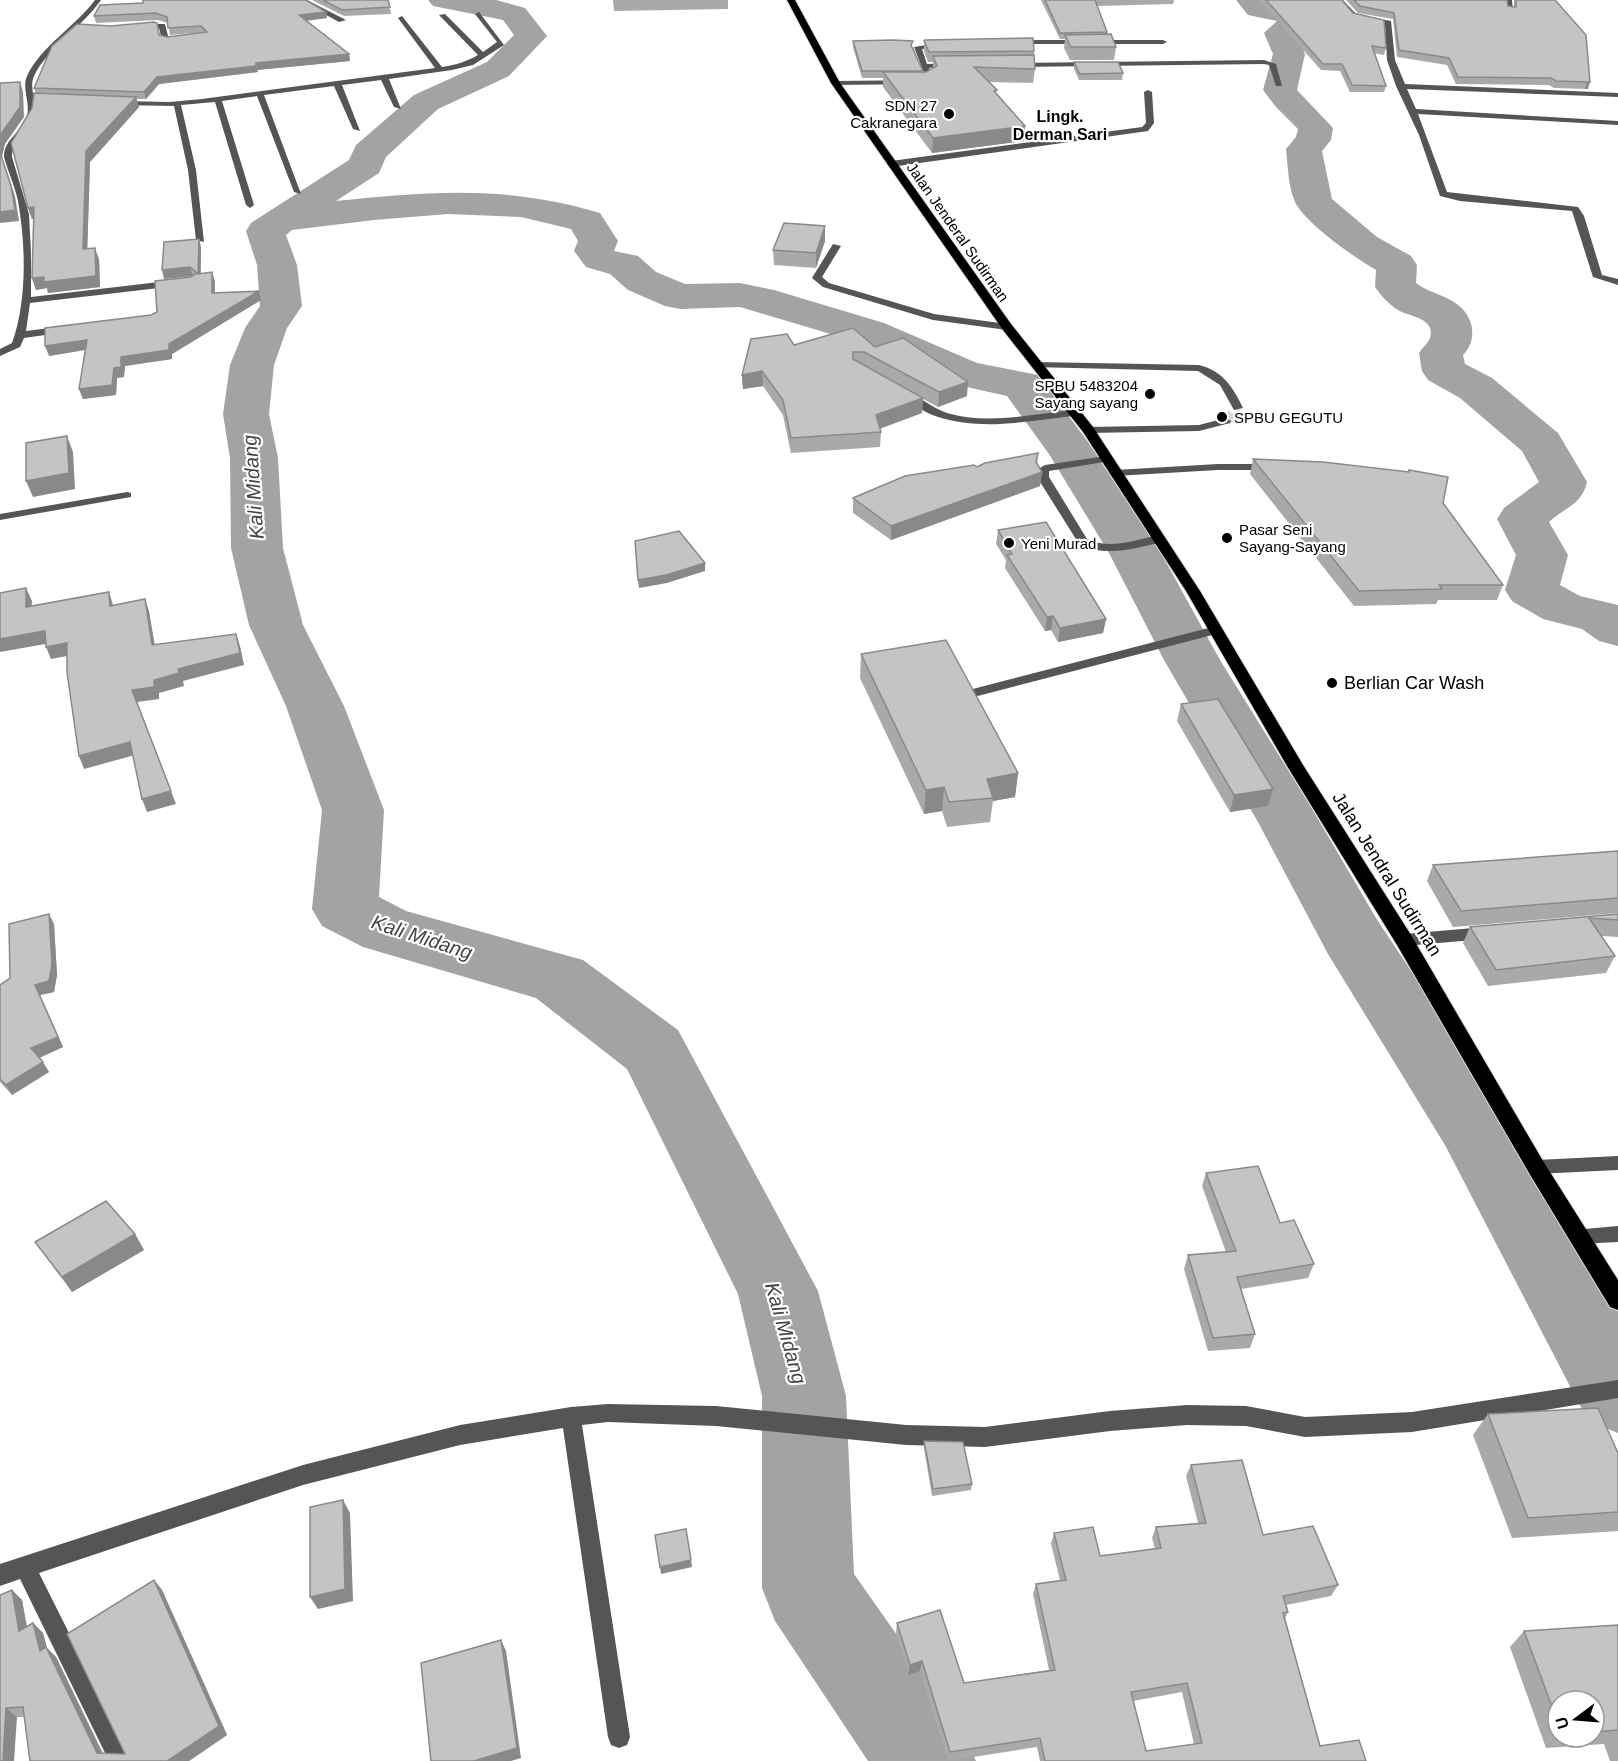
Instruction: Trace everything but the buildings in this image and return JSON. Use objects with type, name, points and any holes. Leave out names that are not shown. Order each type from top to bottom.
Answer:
[{"type":"highway","name":"Jalan Jenderal Sudirman","points":[[791,0],[836,83],[891,164],[1007,327],[1088,430],[1111,466]]},
{"type":"highway","name":"Jalan Jendral Sudirman","points":[[1111,466],[1216,630],[1294,766],[1404,940],[1536,1167],[1618,1300]]},
{"type":"street","points":[[0,353],[13,349],[21,335],[24,301],[26,234],[23,207],[8,153],[13,140],[31,119],[36,100],[28,83],[30,75],[41,61],[83,26],[98,0]]},
{"type":"street","points":[[302,0],[342,20]]},
{"type":"street","points":[[1339,0],[1355,17],[1388,23],[1391,60],[1400,86],[1413,111],[1443,194],[1460,198],[1575,210],[1580,216],[1598,277],[1618,282]]},
{"type":"street","points":[[1509,0],[1511,10]]},
{"type":"street","points":[[113,103],[177,103],[218,99],[440,70],[470,63],[501,43],[479,14]]},
{"type":"street","points":[[442,15],[483,56]]},
{"type":"street","points":[[402,18],[440,70]]},
{"type":"street","points":[[127,27],[159,25],[164,27],[167,39],[193,38]]},
{"type":"street","points":[[1007,42],[1162,42]]},
{"type":"street","points":[[836,83],[924,82],[930,79],[918,47],[954,44]]},
{"type":"street","points":[[1008,65],[1264,62],[1272,64],[1279,84]]},
{"type":"street","points":[[924,66],[962,65]]},
{"type":"street","points":[[384,77],[398,107]]},
{"type":"street","points":[[337,83],[357,129]]},
{"type":"street","points":[[1400,86],[1618,95]]},
{"type":"street","points":[[891,164],[1145,129],[1150,123],[1148,92]]},
{"type":"street","points":[[260,93],[297,192]]},
{"type":"street","points":[[218,99],[250,205]]},
{"type":"street","points":[[177,103],[192,170],[201,240]]},
{"type":"street","points":[[1413,111],[1618,123]]},
{"type":"street","points":[[836,246],[817,278],[826,285],[942,320],[1007,327]]},
{"type":"street","points":[[24,301],[182,282]]},
{"type":"street","points":[[21,335],[76,328]]},
{"type":"street","points":[[1036,365],[1200,368],[1214,372],[1226,382],[1238,408]]},
{"type":"street","points":[[900,392],[941,415],[959,419],[1026,417],[1073,412]]},
{"type":"street","points":[[1088,430],[1199,428],[1226,421]]},
{"type":"street","points":[[1159,539],[1100,549],[1083,541],[1043,477],[1044,469],[1056,465],[1085,462],[1111,466],[1282,468]]},
{"type":"street","points":[[0,517],[127,495]]},
{"type":"street","points":[[970,694],[1216,630]]},
{"type":"street","points":[[1404,940],[1499,932]]},
{"type":"street","points":[[1536,1167],[1618,1163]]},
{"type":"street","points":[[1580,1236],[1618,1234]]},
{"type":"street","points":[[0,1575],[303,1475],[460,1436],[571,1417],[608,1413],[716,1416],[906,1435],[985,1437],[1110,1421],[1187,1415],[1246,1416],[1305,1427],[1412,1422],[1618,1389]]},
{"type":"street","points":[[571,1417],[620,1737]]},
{"type":"street","points":[[25,1567],[122,1761]]},
{"type":"waterway","name":"Kali Midang","points":[[443,0],[477,4],[514,14],[531,36],[498,69],[426,102],[369,153],[366,165],[265,231],[277,265],[281,306],[266,328],[252,365],[246,414],[254,458],[257,548],[276,625],[315,706],[353,810],[345,909],[386,930],[559,978],[653,1050],[778,1291],[804,1396],[808,1588],[926,1761]]},
{"type":"waterway","points":[[1251,0],[1259,9],[1291,15],[1295,24],[1279,33],[1285,40],[1289,54],[1280,90],[1316,128],[1313,140],[1304,149],[1310,192],[1315,204],[1363,245],[1397,265],[1395,287],[1413,301],[1444,314],[1452,329],[1451,343],[1441,353],[1444,371],[1476,388],[1541,443],[1563,482],[1560,493],[1538,505],[1522,519],[1542,555],[1537,577],[1531,590],[1562,608],[1601,617],[1618,629]]},
{"type":"waterway","points":[[296,220],[306,216],[339,212],[448,203],[521,205],[555,211],[586,221],[598,241],[594,251],[600,259],[624,265],[642,281],[680,297],[740,295],[759,299],[869,332],[965,374],[1022,385],[1071,452],[1135,553],[1192,660],[1289,822],[1352,936],[1471,1123],[1618,1393]]},
{"type":"tunnel","points":[[1226,421],[1238,408]]},
{"type":"place","name":"SDN 27 Cakranegara","points":[[949,114]]},
{"type":"place","name":"SPBU 5483204 Sayang sayang","points":[[1150,394]]},
{"type":"place","name":"SPBU GEGUTU","points":[[1222,417]]},
{"type":"place","name":"Pasar Seni Sayang-Sayang","points":[[1227,538]]},
{"type":"place","name":"Yeni Murad","points":[[1009,543]]},
{"type":"place","name":"Berlian Car Wash","points":[[1332,683]]},
{"type":"district","name":"Lingk. Derman Sari","points":[[1060,125]]}]
